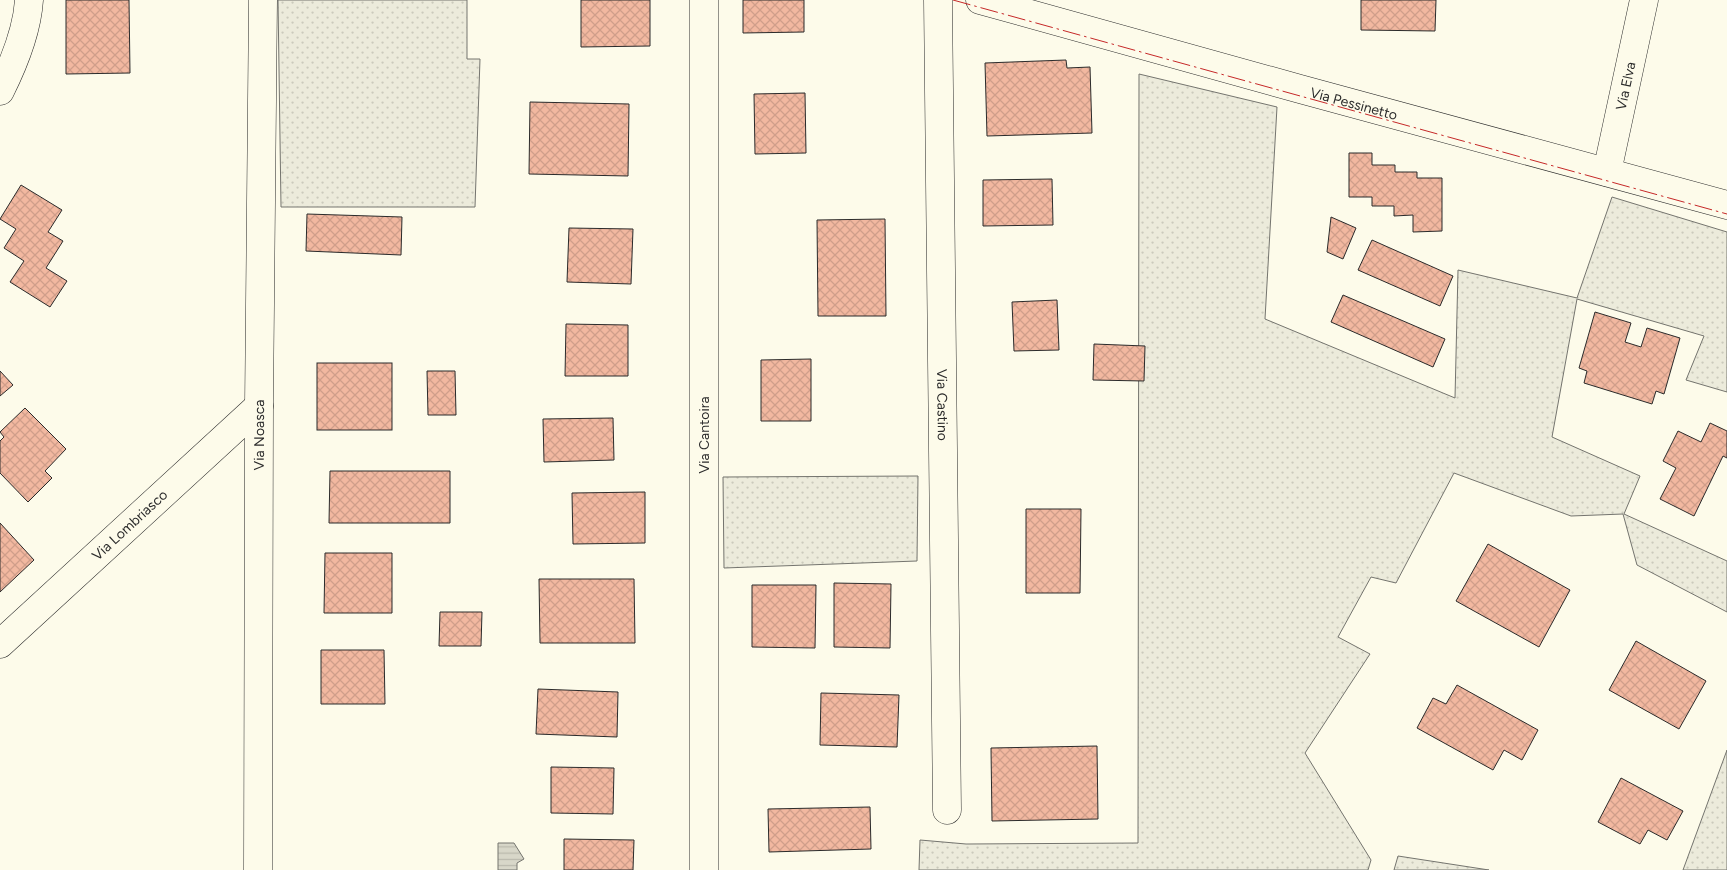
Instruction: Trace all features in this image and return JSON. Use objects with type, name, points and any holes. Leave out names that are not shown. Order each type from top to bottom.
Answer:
[{"type":"street","points":[[0,91],[22,37],[29,0]]},
{"type":"street","name":"Via Noasca","points":[[258,870],[259,406],[263,0]]},
{"type":"street","name":"Via Cantoira","points":[[704,0],[704,870]]},
{"type":"street","name":"Via Castino","points":[[938,0],[947,810]]},
{"type":"street","name":"Via Pessinetto","points":[[980,0],[1309,92],[1727,205]]},
{"type":"street","name":"Via Elva","points":[[1607,172],[1644,0]]},
{"type":"street","name":"Via Lombriasco","points":[[0,644],[259,406]]},
{"type":"shaded area","points":[[278,0],[467,0],[467,59],[480,59],[475,207],[281,207]]},
{"type":"shaded area","points":[[1139,74],[1277,107],[1265,319],[1455,398],[1458,270],[1577,298],[1612,197],[1727,232],[1727,392],[1686,380],[1704,336],[1577,299],[1552,437],[1640,476],[1624,514],[1727,561],[1727,612],[1637,565],[1623,514],[1571,516],[1454,473],[1396,583],[1371,577],[1338,637],[1370,654],[1305,753],[1371,860],[1368,870],[919,870],[920,840],[966,844],[1138,843]]},
{"type":"shaded area","points":[[918,476],[917,561],[724,568],[723,477]]},
{"type":"shaded area","points":[[1727,750],[1727,870],[1683,870]]},
{"type":"shaded area","points":[[498,843],[514,843],[524,859],[517,863],[517,870],[498,870]]},
{"type":"shaded area","points":[[1398,856],[1489,870],[1394,870]]},
{"type":"building","points":[[66,0],[129,0],[130,73],[66,74]]},
{"type":"building","points":[[581,0],[650,0],[650,46],[581,47]]},
{"type":"building","points":[[743,0],[804,0],[804,32],[743,33]]},
{"type":"building","points":[[1361,0],[1436,0],[1435,31],[1361,30]]},
{"type":"building","points":[[1066,60],[1067,68],[1090,67],[1092,133],[987,136],[985,63]]},
{"type":"building","points":[[805,93],[806,153],[755,154],[754,94]]},
{"type":"building","points":[[530,102],[629,104],[628,176],[529,174]]},
{"type":"building","points":[[1349,153],[1372,153],[1372,165],[1395,165],[1395,172],[1417,172],[1417,178],[1442,178],[1442,231],[1413,232],[1413,215],[1394,216],[1394,206],[1372,206],[1372,197],[1349,197]]},
{"type":"building","points":[[1052,179],[1053,225],[983,226],[983,180]]},
{"type":"building","points":[[21,185],[62,210],[48,232],[63,241],[46,268],[67,281],[50,307],[10,282],[24,261],[4,248],[16,229],[0,219]]},
{"type":"building","points":[[307,214],[402,217],[401,255],[306,251]]},
{"type":"building","points":[[1331,217],[1356,228],[1343,259],[1327,252]]},
{"type":"building","points":[[885,219],[886,316],[818,316],[817,220]]},
{"type":"building","points":[[569,228],[633,229],[631,284],[567,282]]},
{"type":"building","points":[[1372,240],[1453,276],[1440,306],[1358,270]]},
{"type":"building","points":[[1343,295],[1445,339],[1433,367],[1331,322]]},
{"type":"building","points":[[1057,300],[1059,350],[1014,351],[1012,302]]},
{"type":"building","points":[[1595,312],[1631,323],[1625,342],[1641,347],[1647,328],[1680,338],[1664,394],[1656,391],[1652,404],[1584,383],[1587,371],[1579,368]]},
{"type":"building","points":[[566,324],[628,325],[628,376],[565,376]]},
{"type":"building","points":[[1094,344],[1145,346],[1144,381],[1093,380]]},
{"type":"building","points":[[811,359],[811,421],[761,421],[761,360]]},
{"type":"building","points":[[317,363],[392,363],[392,430],[317,430]]},
{"type":"building","points":[[0,371],[13,385],[0,396]]},
{"type":"building","points":[[427,371],[455,371],[456,415],[428,415]]},
{"type":"building","points":[[25,408],[66,449],[45,471],[52,478],[28,502],[0,473],[0,441],[4,437],[0,432]]},
{"type":"building","points":[[613,418],[614,460],[544,462],[543,419]]},
{"type":"building","points":[[1710,423],[1727,431],[1727,458],[1723,456],[1694,516],[1660,499],[1676,468],[1663,461],[1678,431],[1701,442]]},
{"type":"building","points":[[330,471],[450,471],[450,523],[329,523]]},
{"type":"building","points":[[645,492],[645,543],[573,544],[572,493]]},
{"type":"building","points":[[1026,509],[1081,509],[1080,593],[1026,593]]},
{"type":"building","points":[[0,523],[34,560],[0,592]]},
{"type":"building","points":[[1488,544],[1570,590],[1539,647],[1456,601]]},
{"type":"building","points":[[325,553],[392,553],[392,613],[324,613]]},
{"type":"building","points":[[539,579],[634,579],[635,643],[540,643]]},
{"type":"building","points":[[834,583],[891,584],[890,648],[834,647]]},
{"type":"building","points":[[752,585],[816,585],[815,648],[752,647]]},
{"type":"building","points":[[440,612],[482,612],[481,646],[439,646]]},
{"type":"building","points":[[1636,641],[1706,681],[1679,729],[1609,690]]},
{"type":"building","points":[[321,650],[384,650],[385,704],[321,704]]},
{"type":"building","points":[[1457,685],[1538,730],[1522,760],[1504,750],[1493,770],[1417,728],[1433,698],[1446,704]]},
{"type":"building","points":[[538,689],[618,692],[617,737],[536,734]]},
{"type":"building","points":[[821,693],[899,695],[897,747],[820,745]]},
{"type":"building","points":[[1097,746],[1098,819],[992,821],[991,748]]},
{"type":"building","points":[[551,767],[614,768],[613,814],[551,813]]},
{"type":"building","points":[[1621,778],[1683,811],[1667,840],[1648,830],[1640,844],[1598,822]]},
{"type":"building","points":[[870,807],[871,849],[769,852],[768,809]]},
{"type":"building","points":[[564,839],[634,840],[633,870],[564,870]]},
{"type":"power","points":[[953,0],[1727,214]]}]
